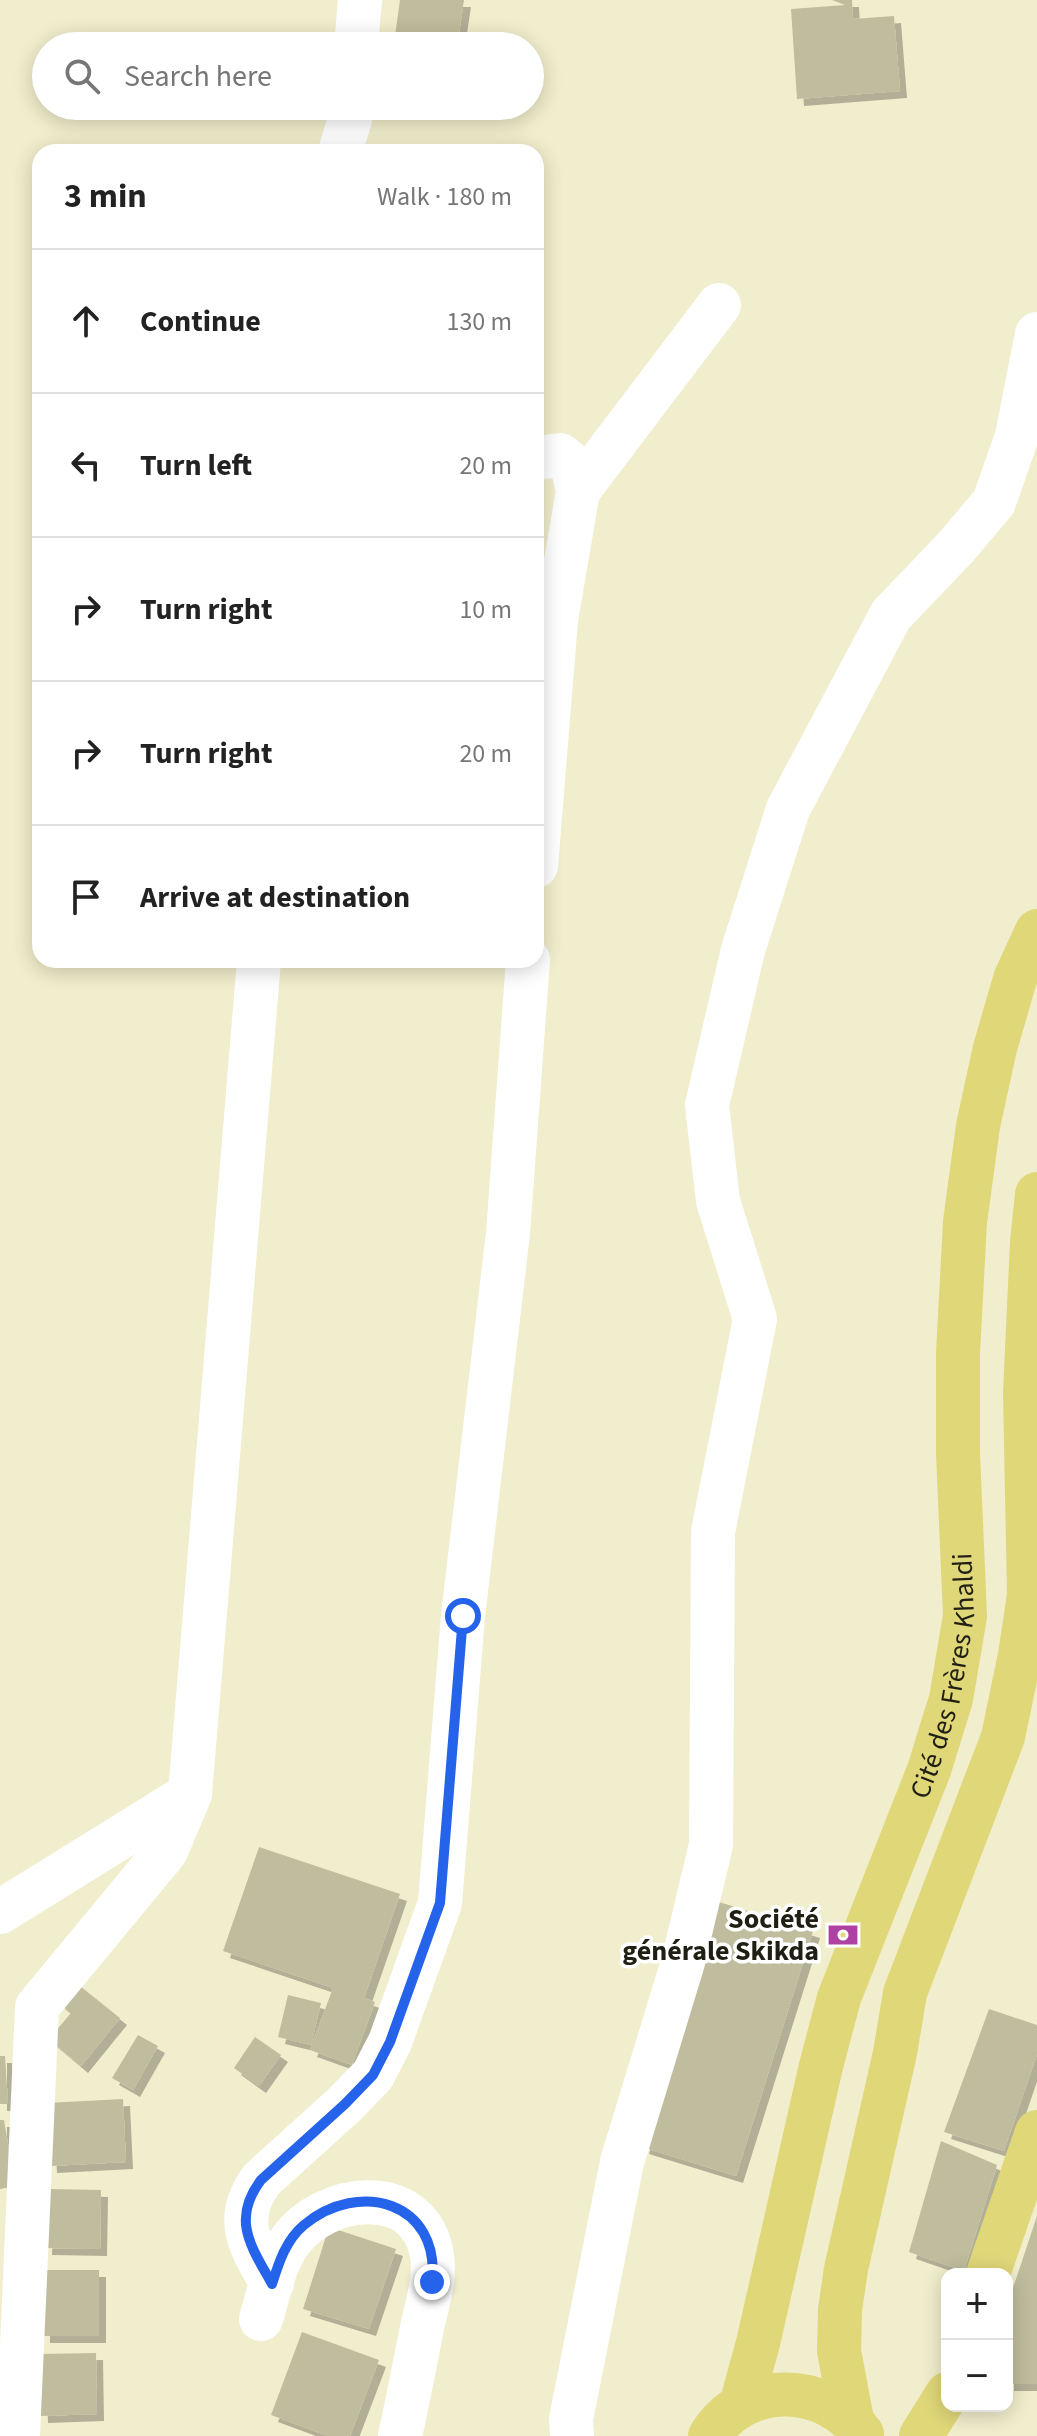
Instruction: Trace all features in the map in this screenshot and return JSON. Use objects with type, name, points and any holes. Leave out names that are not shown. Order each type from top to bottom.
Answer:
[{"type":"main road","name":"Cité des Frères Khaldi","points":[[741,2405],[762,2329],[839,1998],[929,1770],[951,1699],[965,1616],[958,1453],[958,1353],[965,1222],[978,1126],[995,1048],[1015,979],[1037,931]]},
{"type":"main road","points":[[858,2428],[839,2351],[840,2310],[846,2269],[895,2053],[905,1993],[1003,1737],[1029,1595],[1025,1393],[1037,1194]]},
{"type":"main road","points":[[990,2268],[1037,2132]]},
{"type":"main road","points":[[710,2436],[717,2425],[741,2405],[769,2395],[799,2394],[828,2402],[858,2428]]},
{"type":"main road","points":[[921,2436],[941,2404]]},
{"type":"street","points":[[357,32],[360,0]]},
{"type":"street","points":[[342,144],[350,120]]},
{"type":"street","points":[[578,491],[719,305]]},
{"type":"street","points":[[572,2436],[571,2419],[622,2162],[683,1962],[711,1845],[713,1532],[755,1319],[718,1201],[707,1105],[743,950],[788,809],[891,615],[994,502],[1017,436],[1037,334]]},
{"type":"street","points":[[544,457],[560,455],[572,465],[578,491],[556,620],[544,768]]},
{"type":"street","points":[[18,2436],[37,2007],[166,1851],[190,1794],[258,968]]},
{"type":"street","points":[[400,2436],[434,2265],[425,2234],[416,2220],[388,2203],[355,2203],[336,2207],[303,2226],[290,2241],[281,2257],[266,2302],[245,2226],[246,2209],[251,2193],[261,2180],[373,2075],[390,2042],[440,1903],[463,1616],[508,1233],[527,968]]},
{"type":"street","points":[[0,1912],[190,1794]]},
{"type":"building","points":[[400,0],[464,0],[459,32],[396,32]]},
{"type":"building","points":[[832,0],[852,0],[853,19],[894,16],[900,91],[797,99],[791,9],[845,5]]},
{"type":"building","points":[[259,1847],[400,1894],[364,1998],[375,2002],[352,2065],[310,2050],[333,1988],[223,1951]]},
{"type":"building","points":[[719,1902],[813,1931],[736,2176],[642,2147]]},
{"type":"building","points":[[75,1982],[120,2018],[81,2066],[49,2039],[71,2013],[58,2002]]},
{"type":"building","points":[[288,1995],[321,2003],[311,2045],[278,2037]]},
{"type":"building","points":[[989,2009],[1037,2025],[1037,2054],[1004,2151],[944,2132]]},
{"type":"building","points":[[138,2035],[158,2046],[133,2090],[112,2078]]},
{"type":"building","points":[[255,2037],[281,2055],[259,2086],[234,2068]]},
{"type":"building","points":[[0,2056],[5,2056],[8,2104],[0,2104]]},
{"type":"building","points":[[123,2099],[126,2162],[50,2166],[47,2103]]},
{"type":"building","points":[[0,2120],[4,2120],[15,2186],[0,2189]]},
{"type":"building","points":[[941,2141],[997,2165],[965,2268],[955,2268],[909,2252]]},
{"type":"building","points":[[47,2189],[101,2190],[100,2249],[45,2248]]},
{"type":"building","points":[[1037,2216],[1037,2384],[1013,2384],[1013,2288]]},
{"type":"building","points":[[329,2227],[396,2249],[369,2329],[303,2309]]},
{"type":"building","points":[[43,2270],[99,2270],[99,2336],[43,2336]]},
{"type":"building","points":[[302,2332],[379,2360],[350,2436],[328,2436],[271,2415]]},
{"type":"building","points":[[96,2353],[97,2414],[41,2416],[39,2354]]},
{"type":"place","name":"Société générale Skikda","points":[[843,1935]]},
{"type":"route","points":[[432,2282],[434,2265],[425,2234],[416,2220],[388,2203],[355,2203],[336,2207],[303,2226],[281,2257],[272,2284],[249,2242],[245,2226],[251,2193],[261,2180],[373,2075],[390,2042],[440,1903],[463,1616]]}]
